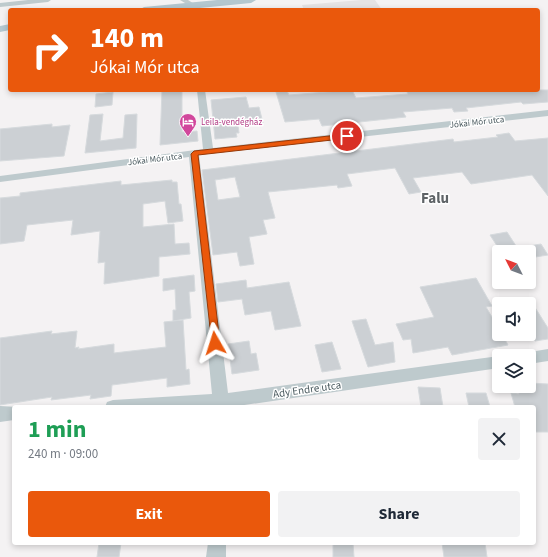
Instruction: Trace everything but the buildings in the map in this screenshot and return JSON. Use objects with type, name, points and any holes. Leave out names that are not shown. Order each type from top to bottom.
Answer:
[{"type":"main road","points":[[159,8],[190,4],[251,0]]},
{"type":"street","points":[[0,5],[48,0]]},
{"type":"street","points":[[201,92],[208,152]]},
{"type":"street","name":"Jókai Mór utca","points":[[0,179],[208,152],[548,114]]},
{"type":"street","points":[[194,154],[226,402]]},
{"type":"street","points":[[536,357],[548,355]]},
{"type":"street","name":"Ady Endre utca","points":[[158,405],[226,402],[492,363]]},
{"type":"street","points":[[0,414],[12,413]]},
{"type":"street","points":[[216,557],[217,545]]},
{"type":"shaded area","points":[[375,0],[381,8],[303,8],[302,5]]},
{"type":"place","name":"Leila-vendégház","points":[[188,137]]},
{"type":"district","name":"Falu","points":[[435,198]]},
{"type":"route","points":[[215,343],[194,154],[347,136]]}]
